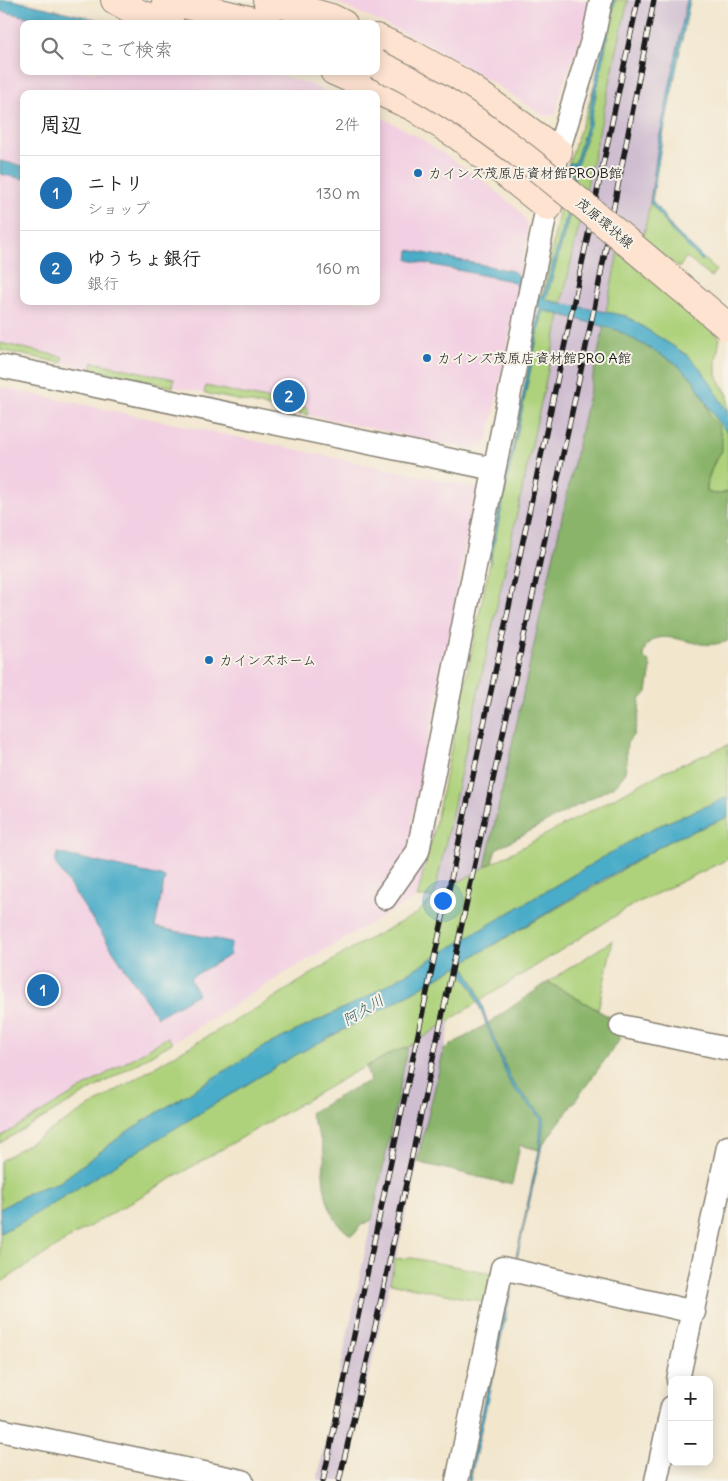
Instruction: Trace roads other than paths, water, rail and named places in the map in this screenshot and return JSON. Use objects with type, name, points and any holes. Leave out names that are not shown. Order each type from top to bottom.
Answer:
[{"type":"main road","points":[[115,0],[140,14],[158,20]]},
{"type":"main road","points":[[166,0],[249,20]]},
{"type":"main road","points":[[268,0],[332,20]]},
{"type":"main road","points":[[380,40],[413,55],[463,83],[558,152]]},
{"type":"main road","name":"茂原環状線","points":[[380,66],[431,92],[460,110],[527,158],[728,327]]},
{"type":"main road","points":[[343,75],[376,90]]},
{"type":"main road","points":[[380,92],[407,104],[460,137],[548,207]]},
{"type":"street","points":[[385,898],[418,850],[558,152],[594,34],[601,0]]},
{"type":"street","points":[[0,366],[494,469]]},
{"type":"street","points":[[621,1026],[728,1049]]},
{"type":"street","points":[[679,1376],[728,1147]]},
{"type":"street","points":[[457,1481],[502,1268],[694,1312]]},
{"type":"street","points":[[656,1481],[669,1421]]},
{"type":"street","points":[[0,1430],[242,1481]]},
{"type":"water","points":[[0,0],[12,0],[100,20],[42,20],[0,11]]},
{"type":"water","points":[[613,0],[615,0],[590,124],[575,172],[570,213],[546,300],[626,316],[687,355],[708,379],[728,413],[728,433],[717,421],[693,379],[674,362],[617,330],[543,310],[490,563],[490,550],[540,307],[511,281],[408,260],[409,250],[513,271],[543,297],[568,211],[573,173],[569,171],[569,163],[575,163],[587,123]]},
{"type":"water","points":[[687,0],[690,0],[652,200],[673,229],[704,259],[702,261],[672,231],[650,202],[658,145]]},
{"type":"water","points":[[0,161],[20,165],[20,178],[0,174]]},
{"type":"water","name":"阿久川","points":[[728,797],[728,817],[669,841],[462,963],[476,987],[487,1021],[512,1082],[544,1118],[541,1150],[517,1258],[539,1151],[541,1119],[510,1084],[472,988],[457,966],[392,1004],[290,1058],[22,1222],[0,1233],[0,1209],[32,1191],[60,1182],[128,1131],[263,1047],[365,998],[651,829]]},
{"type":"water","points":[[57,853],[165,877],[155,927],[231,942],[230,955],[190,978],[198,994],[157,1017],[55,863]]},
{"type":"water","points":[[508,1286],[512,1287],[470,1481],[467,1481]]},
{"type":"railway","points":[[323,1481],[638,0]]},
{"type":"railway","points":[[339,1481],[376,1323],[594,309],[654,0]]},
{"type":"place","name":"カインズ茂原店資材館PRO B館","points":[[418,173]]},
{"type":"place","name":"カインズ茂原店資材館PRO A館","points":[[427,358]]},
{"type":"place","name":"ゆうちょ銀行","points":[[289,396]]},
{"type":"place","name":"カインズホーム","points":[[209,660]]},
{"type":"place","name":"ニトリ","points":[[43,990]]}]
